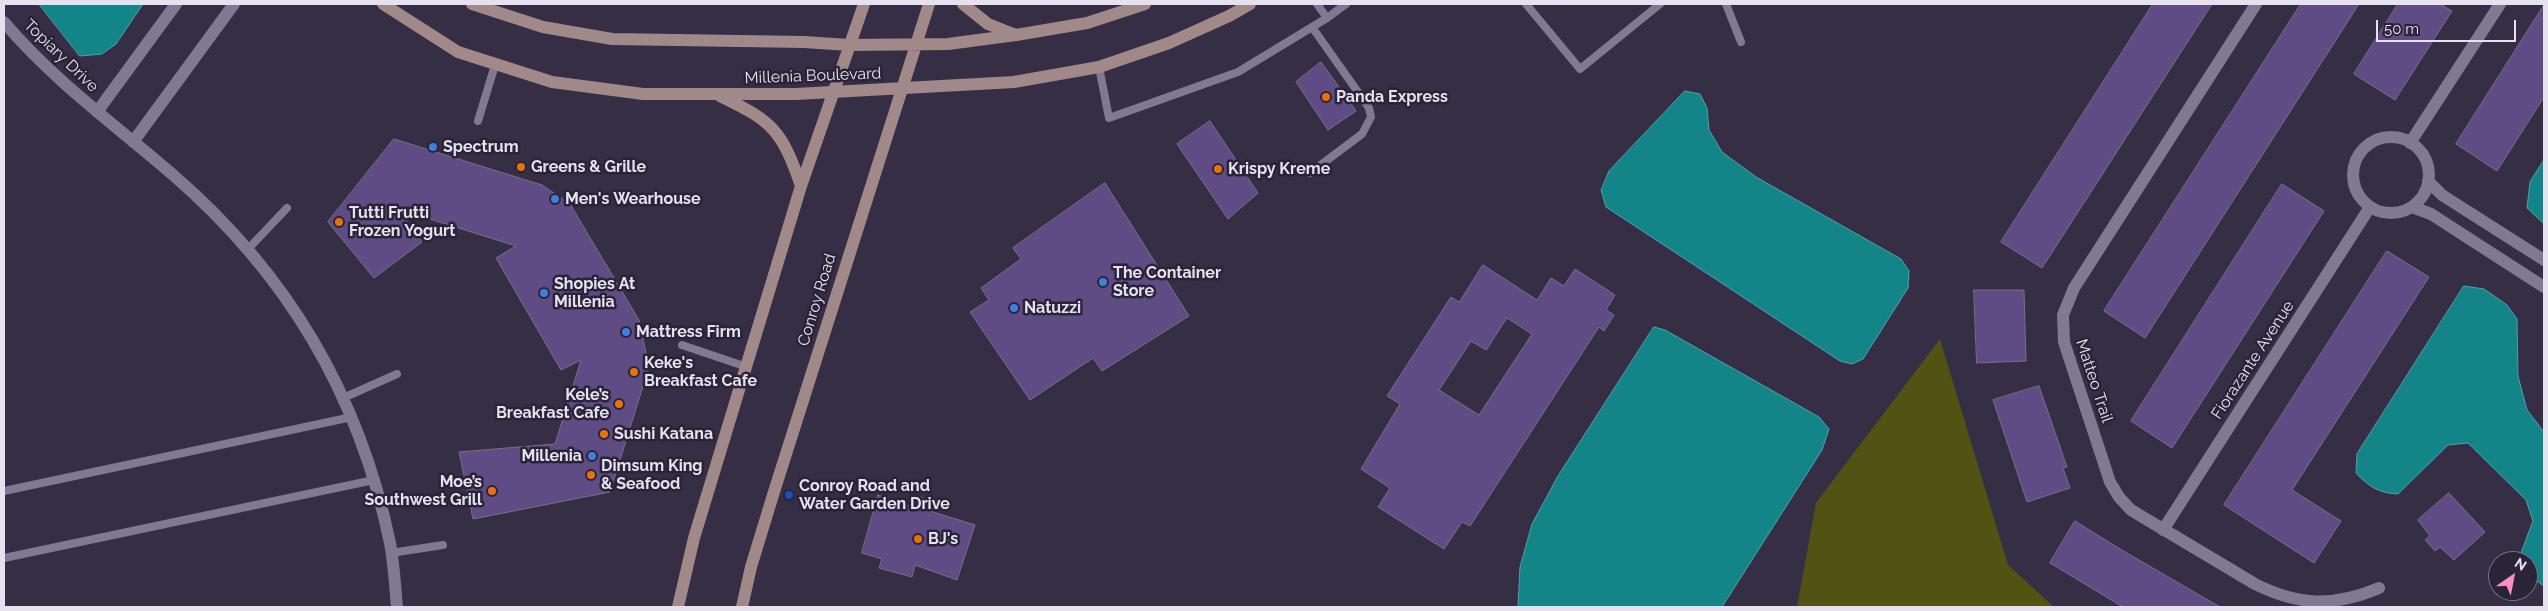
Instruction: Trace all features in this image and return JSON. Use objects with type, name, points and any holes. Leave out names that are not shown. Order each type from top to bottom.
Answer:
[{"type":"street","points":[[97,112],[176,4]]},
{"type":"street","points":[[133,142],[234,4]]},
{"type":"street","name":"Millenia Boulevard","points":[[383,4],[458,52],[495,65],[552,82],[644,94],[833,92],[1014,82],[1099,67],[1169,43],[1229,16],[1250,4]]},
{"type":"street","name":"Millenia Boulevard","points":[[472,4],[543,27],[612,40],[804,42],[849,45],[948,44],[1016,35],[1087,23],[1145,4]]},
{"type":"street","points":[[678,607],[694,538],[801,186],[864,4]]},
{"type":"street","name":"Conroy Road","points":[[742,607],[751,567],[770,504],[900,89],[929,4]]},
{"type":"street","points":[[963,4],[988,24],[1016,35]]},
{"type":"street","name":"Matteo Trail","points":[[2256,4],[2074,288],[2063,315],[2064,342],[2110,482],[2119,497],[2131,510],[2255,584],[2277,593],[2326,603],[2348,600],[2379,588]]},
{"type":"street","points":[[2410,143],[2500,4]]},
{"type":"street","name":"Topiary Drive","points":[[4,22],[42,62],[97,112],[212,210],[249,248],[303,322],[327,364],[352,417],[374,480],[391,553],[397,607]]},
{"type":"street","points":[[715,94],[754,112],[778,133],[790,156],[801,186]]},
{"type":"street","points":[[2380,139],[2401,139],[2410,143],[2425,160],[2428,181],[2422,196],[2412,207],[2391,213],[2370,207],[2362,200],[2355,186],[2353,170],[2356,160],[2366,147],[2380,139]]},
{"type":"street","points":[[2428,181],[2442,194],[2544,260]]},
{"type":"street","name":"Fiorazante Avenue","points":[[2163,530],[2370,207]]},
{"type":"street","points":[[2412,207],[2430,214],[2544,287]]},
{"type":"street","points":[[2471,240],[2484,221]]},
{"type":"lane","points":[[1317,4],[1327,18]]},
{"type":"lane","points":[[1099,67],[1109,118],[1238,72],[1327,18],[1346,4]]},
{"type":"lane","points":[[1526,4],[1580,69],[1660,4]]},
{"type":"lane","points":[[1726,4],[1740,42]]},
{"type":"lane","points":[[1310,173],[1362,134],[1371,117],[1364,102],[1312,27]]},
{"type":"lane","points":[[478,121],[495,65]]},
{"type":"lane","points":[[249,248],[287,208]]},
{"type":"lane","points":[[682,345],[747,367]]},
{"type":"lane","points":[[343,398],[397,374]]},
{"type":"lane","points":[[4,491],[352,417]]},
{"type":"lane","points":[[4,558],[374,480]]},
{"type":"lane","points":[[391,553],[443,545]]},
{"type":"shaded area","points":[[39,4],[143,4],[116,44],[102,54],[80,56]]},
{"type":"shaded area","points":[[1685,91],[1700,94],[1707,108],[1709,130],[1722,152],[1756,177],[1901,259],[1909,271],[1908,288],[1863,359],[1852,364],[1840,361],[1606,207],[1601,190],[1609,171]]},
{"type":"shaded area","points":[[2544,160],[2544,224],[2527,208],[2530,182]]},
{"type":"shaded area","points":[[2464,286],[2484,289],[2507,305],[2517,319],[2518,376],[2527,410],[2544,432],[2544,586],[2538,582],[2538,551],[2522,551],[2533,521],[2526,500],[2468,443],[2448,445],[2398,494],[2385,492],[2365,482],[2356,473],[2357,454]]},
{"type":"shaded area","points":[[1654,327],[1665,330],[1819,417],[1829,429],[1822,450],[1722,607],[1518,607],[1520,567],[1532,524],[1558,476]]},
{"type":"shaded area","points":[[1940,339],[2008,565],[2054,607],[1797,607],[1816,503]]},
{"type":"building","points":[[2153,4],[2212,4],[2042,268],[2001,242]]},
{"type":"building","points":[[2301,4],[2359,4],[2145,338],[2104,311]]},
{"type":"building","points":[[2398,4],[2440,4],[2452,11],[2395,100],[2354,74]]},
{"type":"building","points":[[2544,5],[2544,97],[2497,171],[2456,144]]},
{"type":"building","name":"Panda Express","points":[[1321,62],[1356,111],[1328,130],[1296,82]]},
{"type":"building","name":"Krispy Kreme","points":[[1210,121],[1258,193],[1228,219],[1177,144]]},
{"type":"building","points":[[394,139],[542,185],[570,204],[639,320],[649,367],[610,492],[473,519],[459,452],[555,444],[581,360],[561,370],[496,258],[516,246],[398,209],[422,242],[374,278],[328,222]]},
{"type":"building","name":"The Container Store","points":[[1105,183],[1189,316],[1102,371],[1093,358],[1030,400],[970,312],[989,300],[981,288],[1021,259],[1013,248]]},
{"type":"building","points":[[2282,184],[2324,211],[2172,448],[2131,421]]},
{"type":"building","points":[[2387,251],[2429,277],[2292,490],[2341,521],[2314,563],[2224,505]]},
{"type":"building","points":[[1483,265],[1537,300],[1551,278],[1564,286],[1575,269],[1615,295],[1606,310],[1614,315],[1604,331],[1599,327],[1470,526],[1462,522],[1444,549],[1378,507],[1390,488],[1361,469],[1400,404],[1387,396],[1451,297],[1459,302]],"holes":[[[1507,318],[1532,334],[1479,415],[1439,390],[1471,341],[1486,350]]]},
{"type":"building","points":[[1974,290],[2024,290],[2026,361],[1977,363]]},
{"type":"building","points":[[2039,386],[2067,467],[2063,468],[2070,488],[2027,502],[1993,400]]},
{"type":"building","points":[[2449,493],[2485,532],[2454,560],[2440,547],[2435,551],[2425,540],[2430,536],[2418,520]]},
{"type":"building","name":"BJ's","points":[[878,495],[911,506],[915,495],[933,501],[930,511],[975,525],[957,580],[915,565],[912,577],[879,568],[882,559],[862,553]]},
{"type":"building","points":[[2075,521],[2220,607],[2123,607],[2050,563]]},
{"type":"place","name":"Panda Express","points":[[1326,97]]},
{"type":"place","name":"Spectrum","points":[[433,147]]},
{"type":"place","name":"Greens & Grille","points":[[521,167]]},
{"type":"place","name":"Krispy Kreme","points":[[1218,169]]},
{"type":"place","name":"Men's Wearhouse","points":[[555,199]]},
{"type":"place","name":"Tutti Frutti Frozen Yogurt","points":[[339,222]]},
{"type":"place","name":"The Container Store","points":[[1103,282]]},
{"type":"place","name":"Shopies At Millenia","points":[[544,293]]},
{"type":"place","name":"Natuzzi","points":[[1014,308]]},
{"type":"place","name":"Mattress Firm","points":[[626,332]]},
{"type":"place","name":"Keke's Breakfast Cafe","points":[[634,372]]},
{"type":"place","name":"Kele’s Breakfast Cafe","points":[[619,404]]},
{"type":"place","name":"Sushi Katana","points":[[604,434]]},
{"type":"place","name":"Millenia","points":[[592,456]]},
{"type":"place","name":"Dimsum King & Seafood","points":[[591,475]]},
{"type":"place","name":"Moe’s Southwest Grill","points":[[492,491]]},
{"type":"place","name":"Conroy Road and Water Garden Drive","points":[[789,495]]},
{"type":"place","name":"BJ's","points":[[918,539]]}]
